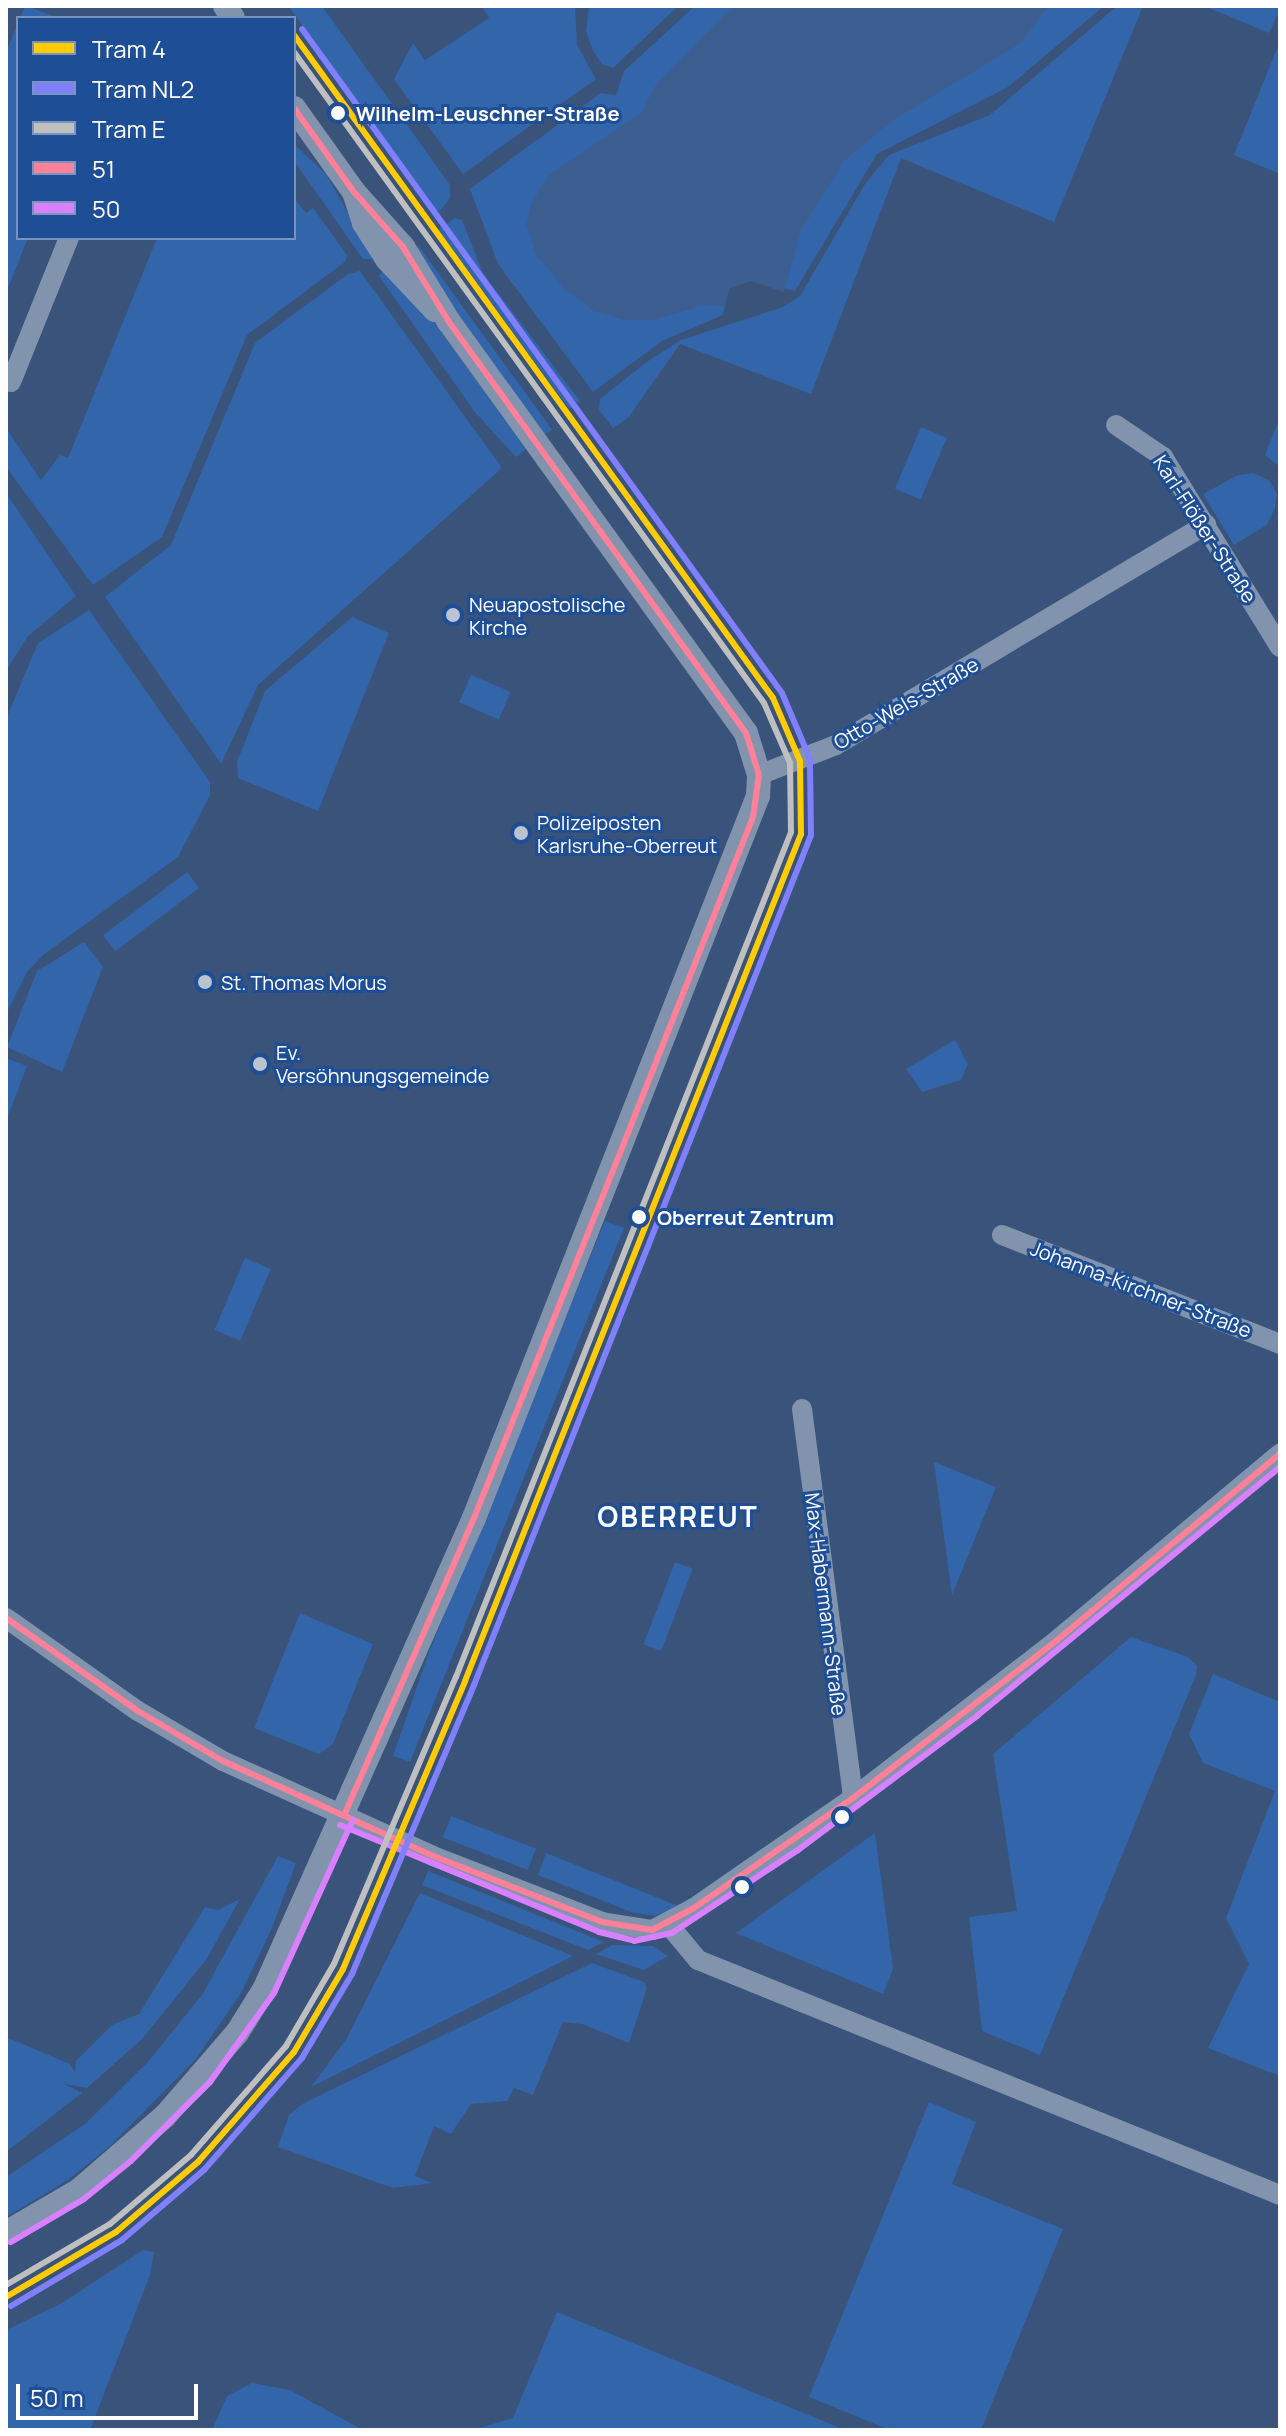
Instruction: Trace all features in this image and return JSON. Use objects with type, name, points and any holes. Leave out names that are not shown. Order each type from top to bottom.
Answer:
[{"type":"street","points":[[6,2233],[78,2191],[124,2154],[202,2076],[265,1988],[474,1518],[753,817],[759,775],[746,733],[449,322],[386,225],[354,192],[296,111]]},
{"type":"street","points":[[11,382],[68,240]]},
{"type":"street","name":"Karl-Flößer-Straße","points":[[1116,425],[1163,457],[1280,647]]},
{"type":"street","name":"Otto-Wels-Straße","points":[[759,775],[836,745],[1206,524]]},
{"type":"street","name":"Johanna-Kirchner-Straße","points":[[1002,1235],[1280,1344]]},
{"type":"street","name":"Max-Habermann-Straße","points":[[802,1409],[853,1798]]},
{"type":"street","points":[[6,1618],[179,1737],[344,1816],[634,1931],[668,1924],[853,1798],[1050,1646],[1280,1454]]},
{"type":"street","points":[[668,1924],[698,1960],[1280,2195]]},
{"type":"shaded area","points":[[27,6],[53,16],[21,16]]},
{"type":"shaded area","points":[[322,6],[450,185],[450,198],[441,210],[436,212],[289,7]]},
{"type":"shaded area","points":[[482,6],[575,6],[577,45],[596,79],[463,174],[394,79],[413,43],[425,60],[489,18]]},
{"type":"shaded area","points":[[589,6],[678,6],[613,68],[602,64],[593,51],[586,31]]},
{"type":"shaded area","points":[[695,6],[1104,6],[1008,87],[877,154],[795,291],[751,281],[729,288],[723,315],[662,341],[593,392],[498,264],[470,189],[601,93],[616,95],[624,71]]},
{"type":"shaded area","points":[[733,6],[1049,6],[1019,44],[892,121],[844,161],[801,230],[784,292],[751,281],[729,288],[725,306],[701,306],[653,320],[624,320],[594,311],[565,289],[537,256],[526,225],[532,202],[549,175],[641,113],[656,85]]},
{"type":"shaded area","points":[[1117,6],[1143,6],[1054,222],[901,158],[811,394],[680,344],[628,418],[613,428],[599,410],[600,399],[648,361],[681,340],[783,307],[800,296],[865,184],[889,155],[990,115]]},
{"type":"shaded area","points":[[1204,6],[1279,6],[1280,10],[1269,33]]},
{"type":"shaded area","points":[[16,28],[16,240],[27,240],[6,293],[6,52]]},
{"type":"shaded area","points":[[1280,41],[1280,174],[1234,155]]},
{"type":"shaded area","points":[[296,146],[326,174],[373,257],[363,259],[296,164]]},
{"type":"shaded area","points":[[296,200],[306,213],[313,208],[347,255],[345,262],[247,335],[162,537],[93,585],[6,467],[6,428],[41,480],[60,455],[68,458],[156,240],[296,240]]},
{"type":"shaded area","points":[[455,218],[462,220],[483,273],[580,401],[569,409],[438,230]]},
{"type":"shaded area","points":[[418,245],[552,429],[545,435],[411,250]]},
{"type":"shaded area","points":[[385,269],[434,322],[526,449],[516,457],[474,411],[379,276]]},
{"type":"shaded area","points":[[360,271],[502,468],[258,685],[221,764],[105,597],[171,545],[255,343],[348,274]]},
{"type":"shaded area","points":[[1280,417],[1280,467],[1265,455]]},
{"type":"shaded area","points":[[921,427],[947,438],[921,500],[895,489]]},
{"type":"shaded area","points":[[1253,473],[1269,480],[1277,494],[1275,508],[1267,525],[1234,545],[1203,494],[1238,475]]},
{"type":"shaded area","points":[[6,493],[76,596],[28,636],[7,669]]},
{"type":"shaded area","points":[[89,610],[210,782],[210,795],[178,857],[43,955],[27,972],[6,1014],[6,719],[38,643]]},
{"type":"shaded area","points":[[352,617],[389,633],[318,811],[238,778],[237,762],[265,691]]},
{"type":"shaded area","points":[[471,675],[511,692],[499,719],[459,703]]},
{"type":"shaded area","points":[[187,872],[199,888],[115,951],[103,935]]},
{"type":"shaded area","points":[[84,942],[103,967],[62,1072],[7,1047],[37,971]]},
{"type":"shaded area","points":[[955,1040],[968,1064],[961,1080],[922,1092],[906,1069]]},
{"type":"shaded area","points":[[6,1058],[27,1066],[6,1121]]},
{"type":"shaded area","points":[[605,1221],[624,1228],[410,1762],[393,1756],[428,1655]]},
{"type":"shaded area","points":[[245,1258],[271,1269],[240,1341],[215,1330]]},
{"type":"shaded area","points":[[934,1462],[996,1487],[952,1595]]},
{"type":"shaded area","points":[[675,1562],[693,1569],[661,1651],[643,1644]]},
{"type":"shaded area","points":[[300,1613],[373,1644],[333,1744],[319,1754],[254,1728]]},
{"type":"shaded area","points":[[1131,1637],[1188,1657],[1197,1666],[1196,1675],[1040,2055],[982,2031],[969,1917],[1017,1911],[993,1754]]},
{"type":"shaded area","points":[[1213,1674],[1280,1702],[1280,2076],[1208,2048],[1249,1964],[1226,1918],[1275,1791],[1203,1763],[1189,1734]]},
{"type":"shaded area","points":[[451,1816],[536,1849],[528,1870],[443,1837]]},
{"type":"shaded area","points":[[875,1833],[893,1969],[883,1994],[736,1933]]},
{"type":"shaded area","points":[[546,1853],[678,1906],[655,1916],[631,1912],[538,1875]]},
{"type":"shaded area","points":[[278,1856],[296,1863],[272,1928],[241,1993],[196,2059],[110,2146],[68,2180],[6,2217],[6,2177],[86,2123],[147,2063],[202,1995]]},
{"type":"shaded area","points":[[428,1871],[604,1942],[588,1950],[422,1885]]},
{"type":"shaded area","points":[[420,1893],[573,1956],[311,2087],[347,2038]]},
{"type":"shaded area","points":[[240,1899],[206,1960],[142,2039],[87,2088],[64,2084],[82,2093],[6,2152],[6,2037],[70,2064],[75,2072],[76,2061],[112,2025],[139,2014],[205,1907],[218,1910]]},
{"type":"shaded area","points":[[612,1945],[653,1946],[668,1956],[644,1970],[596,1954]]},
{"type":"shaded area","points":[[592,1963],[644,1982],[647,1988],[629,2043],[582,2024],[563,2022],[533,2095],[514,2088],[507,2101],[471,2104],[451,2134],[434,2126],[415,2176],[432,2183],[393,2188],[278,2147],[289,2115],[302,2104]]},
{"type":"shaded area","points":[[929,2102],[976,2122],[952,2184],[1063,2229],[981,2430],[890,2430],[809,2397]]},
{"type":"shaded area","points":[[143,2250],[154,2252],[150,2275],[90,2430],[6,2430],[6,2330],[62,2303]]},
{"type":"shaded area","points":[[557,2312],[845,2430],[472,2430],[513,2418]]},
{"type":"shaded area","points":[[252,2383],[290,2390],[363,2430],[212,2430],[227,2396]]},
{"type":"tram line","name":"NL2","points":[[11,2306],[122,2240],[204,2170],[302,2058],[352,1974],[474,1685],[811,835],[810,759],[782,693],[302,29]]},
{"type":"tram line","name":"4","points":[[6,2297],[116,2232],[198,2162],[294,2052],[343,1969],[465,1681],[801,834],[800,761],[773,698],[296,38]]},
{"type":"tram line","name":"E","points":[[6,2285],[110,2224],[191,2155],[286,2046],[334,1964],[456,1677],[791,832],[790,763],[764,703],[296,55]]},
{"type":"transit line","name":"51","points":[[296,111],[354,192],[403,247],[449,322],[746,733],[759,775],[753,817],[630,1128],[474,1518],[344,1816]]},
{"type":"transit line","name":"51","points":[[6,1618],[138,1711],[223,1761],[433,1856],[602,1922],[652,1930],[694,1908],[853,1798],[1050,1646],[1280,1454]]},
{"type":"transit line","name":"50","points":[[340,1825],[599,1932],[634,1941],[672,1933],[798,1850],[977,1716],[1280,1467]]},
{"type":"transit line","name":"50","points":[[11,2242],[84,2199],[131,2161],[210,2082],[274,1993],[353,1820]]},
{"type":"place","name":"Wilhelm-Leuschner-Straße","points":[[338,113]]},
{"type":"place","name":"Neuapostolische Kirche","points":[[453,615]]},
{"type":"place","name":"Polizeiposten Karlsruhe-Oberreut","points":[[521,833]]},
{"type":"place","name":"St. Thomas Morus","points":[[205,982]]},
{"type":"place","name":"Ev. Versöhnungsgemeinde","points":[[260,1064]]},
{"type":"place","name":"Oberreut Zentrum","points":[[639,1217]]},
{"type":"district","name":"OBERREUT","points":[[678,1516]]}]
